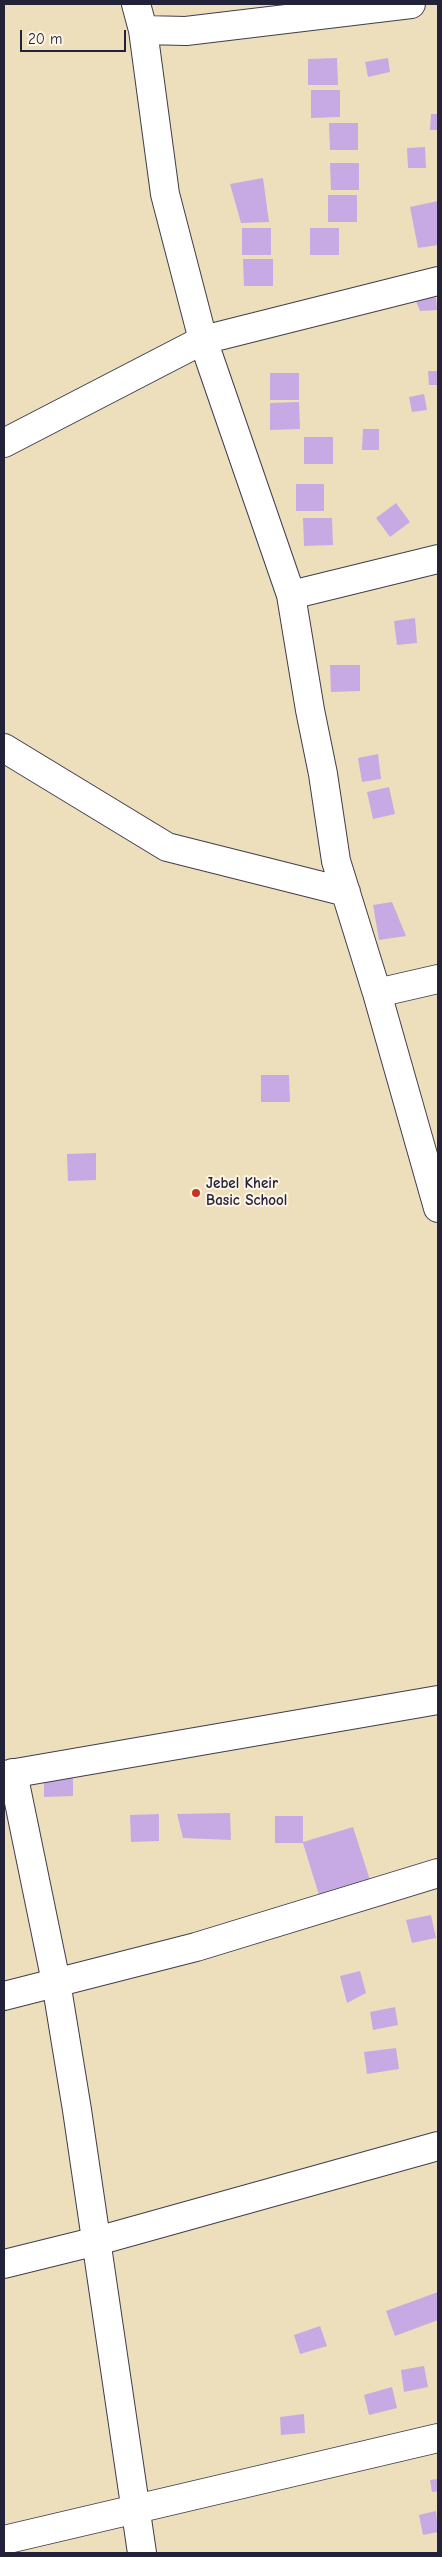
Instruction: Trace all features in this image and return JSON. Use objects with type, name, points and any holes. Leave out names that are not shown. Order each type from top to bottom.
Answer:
[{"type":"street","points":[[136,4],[144,30],[164,194],[203,340],[291,595],[310,710],[323,774],[336,862],[377,993],[438,1208]]},
{"type":"street","points":[[144,30],[186,31],[411,4]]},
{"type":"street","points":[[4,442],[203,340],[438,281]]},
{"type":"street","points":[[291,595],[438,559]]},
{"type":"street","points":[[4,748],[167,847],[346,892]]},
{"type":"street","points":[[377,993],[438,979]]},
{"type":"street","points":[[142,2553],[97,2241],[56,1982],[8,1774],[438,1700]]},
{"type":"street","points":[[4,1996],[196,1947],[438,1873]]},
{"type":"street","points":[[4,2264],[97,2241],[438,2146]]},
{"type":"street","points":[[4,2540],[438,2438]]},
{"type":"building","points":[[337,58],[338,85],[308,85],[308,59]]},
{"type":"building","points":[[388,58],[390,72],[368,77],[365,62]]},
{"type":"building","points":[[311,90],[340,90],[340,117],[311,118]]},
{"type":"building","points":[[431,114],[438,114],[438,130],[430,130]]},
{"type":"building","points":[[329,123],[358,123],[358,150],[330,150]]},
{"type":"building","points":[[425,147],[426,168],[408,168],[407,148]]},
{"type":"building","points":[[330,163],[359,163],[359,190],[331,190]]},
{"type":"building","points":[[263,178],[269,222],[241,223],[230,184]]},
{"type":"building","points":[[328,195],[357,195],[357,222],[328,222]]},
{"type":"building","points":[[438,201],[438,245],[418,248],[410,207]]},
{"type":"building","points":[[242,228],[271,228],[271,255],[242,255]]},
{"type":"building","points":[[310,228],[339,228],[339,255],[310,255]]},
{"type":"building","points":[[243,259],[273,259],[273,286],[244,286]]},
{"type":"building","points":[[413,294],[436,298],[437,310],[420,311]]},
{"type":"building","points":[[428,371],[438,371],[438,385],[429,385]]},
{"type":"building","points":[[270,373],[299,373],[299,400],[270,400]]},
{"type":"building","points":[[424,394],[427,410],[412,412],[409,397]]},
{"type":"building","points":[[299,402],[300,429],[270,430],[270,403]]},
{"type":"building","points":[[363,429],[379,429],[379,450],[362,450]]},
{"type":"building","points":[[304,437],[333,437],[333,464],[304,464]]},
{"type":"building","points":[[296,484],[324,484],[324,511],[296,511]]},
{"type":"building","points":[[396,503],[410,522],[390,537],[376,518]]},
{"type":"building","points":[[303,518],[332,518],[333,545],[304,546]]},
{"type":"building","points":[[415,618],[417,643],[397,645],[394,621]]},
{"type":"building","points":[[330,665],[360,665],[360,691],[331,692]]},
{"type":"building","points":[[378,754],[381,779],[362,782],[358,758]]},
{"type":"building","points":[[389,787],[395,814],[373,819],[367,792]]},
{"type":"building","points":[[392,902],[406,936],[379,940],[373,905]]},
{"type":"building","points":[[261,1075],[289,1075],[290,1102],[261,1102]]},
{"type":"building","points":[[96,1153],[96,1180],[68,1181],[67,1154]]},
{"type":"building","points":[[44,1770],[73,1770],[73,1796],[44,1797]]},
{"type":"building","points":[[230,1813],[231,1840],[183,1838],[177,1814]]},
{"type":"building","points":[[159,1814],[159,1841],[131,1842],[130,1815]]},
{"type":"building","points":[[275,1816],[303,1816],[303,1842],[353,1827],[370,1880],[319,1895],[303,1843],[275,1843]]},
{"type":"building","points":[[431,1915],[436,1938],[412,1943],[406,1920]]},
{"type":"building","points":[[360,1971],[366,1993],[347,2003],[340,1976]]},
{"type":"building","points":[[395,2007],[398,2025],[373,2030],[370,2012]]},
{"type":"building","points":[[396,2048],[399,2069],[367,2074],[364,2052]]},
{"type":"building","points":[[438,2292],[438,2320],[395,2336],[386,2311]]},
{"type":"building","points":[[320,2326],[327,2346],[300,2354],[294,2335]]},
{"type":"building","points":[[424,2366],[428,2387],[404,2392],[401,2370]]},
{"type":"building","points":[[392,2387],[397,2408],[369,2415],[364,2395]]},
{"type":"building","points":[[304,2414],[305,2433],[281,2435],[280,2417]]},
{"type":"building","points":[[438,2479],[438,2491],[432,2492],[430,2480]]},
{"type":"building","points":[[436,2511],[438,2532],[423,2535],[419,2515]]},
{"type":"place","name":"Jebel Kheir Basic School","points":[[196,1193]]}]
